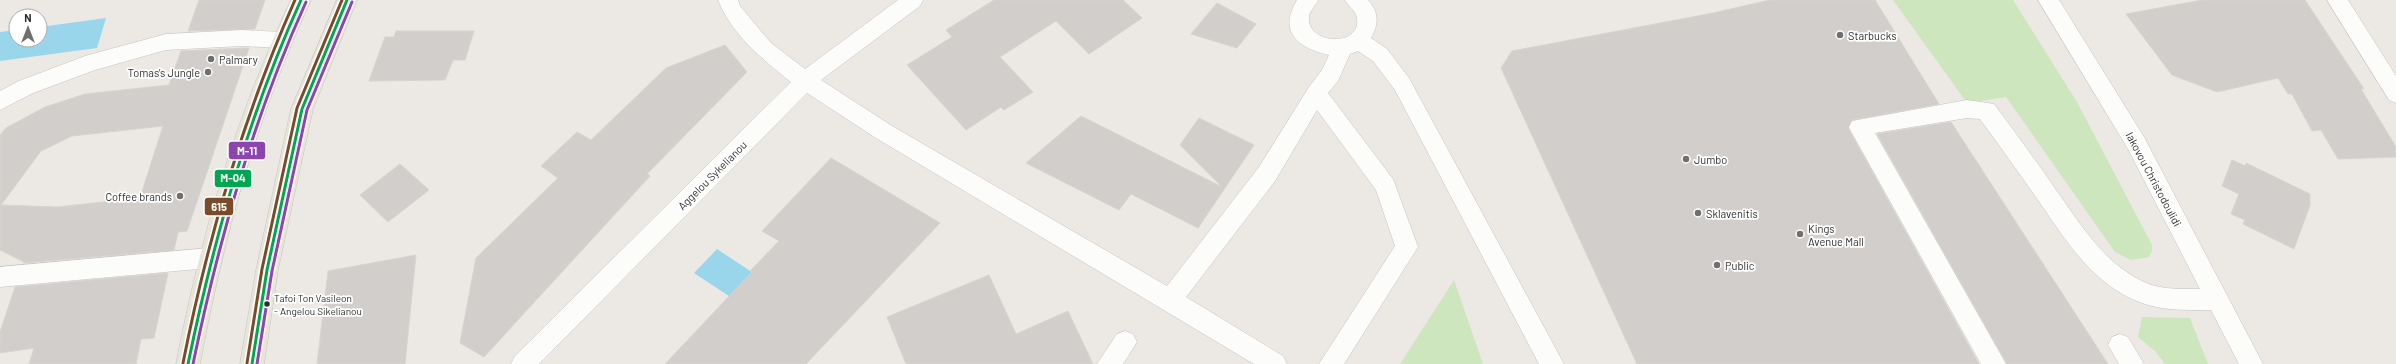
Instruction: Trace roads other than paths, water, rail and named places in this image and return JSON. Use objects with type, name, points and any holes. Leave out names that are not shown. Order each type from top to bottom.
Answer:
[{"type":"main road","points":[[188,364],[209,258],[226,190],[240,148],[281,40],[301,0]]},
{"type":"main road","points":[[252,364],[267,270],[302,109],[347,0]]},
{"type":"street","points":[[728,0],[732,10],[764,49],[805,81],[884,132],[1170,300],[1275,364]]},
{"type":"street","name":"Aggelou Sykelianou","points":[[523,364],[805,81],[913,0]]},
{"type":"street","points":[[1308,0],[1298,16],[1298,25],[1303,34],[1322,46],[1351,44],[1380,55],[1402,84],[1552,364]]},
{"type":"street","points":[[1170,300],[1267,174],[1316,93],[1351,44],[1366,32],[1368,23],[1367,13],[1355,0]]},
{"type":"street","name":"Iakovou Christodoulidi","points":[[2048,0],[2136,143],[2251,364]]},
{"type":"street","points":[[2337,0],[2396,94]]},
{"type":"street","points":[[0,101],[26,87],[92,62],[166,42],[242,38],[281,40]]},
{"type":"street","points":[[1316,93],[1385,186],[1407,247],[1331,364]]},
{"type":"street","points":[[1994,364],[1860,127],[1967,110],[1986,110],[2081,242],[2103,267],[2123,282],[2145,294],[2170,300],[2219,300]]},
{"type":"street","points":[[0,277],[209,258]]},
{"type":"street","points":[[1109,364],[1125,342]]},
{"type":"water","points":[[106,18],[97,48],[0,61],[0,32],[8,31],[8,48],[48,48],[48,26]]},
{"type":"water","points":[[717,249],[785,294],[729,296],[694,273]]},
{"type":"place","name":"Starbucks","points":[[1840,35]]},
{"type":"place","name":"Palmary","points":[[211,59]]},
{"type":"place","name":"Tomas's Jungle","points":[[208,72]]},
{"type":"place","name":"Jumbo","points":[[1686,159]]},
{"type":"place","name":"Coffee brands","points":[[180,196]]},
{"type":"place","name":"Sklavenitis","points":[[1698,213]]},
{"type":"place","name":"Kings Avenue Mall","points":[[1800,234]]},
{"type":"place","name":"Public","points":[[1717,265]]},
{"type":"place","name":"Tafoi Ton Vasileon - Angelou Sikelianou","points":[[267,304]]}]
